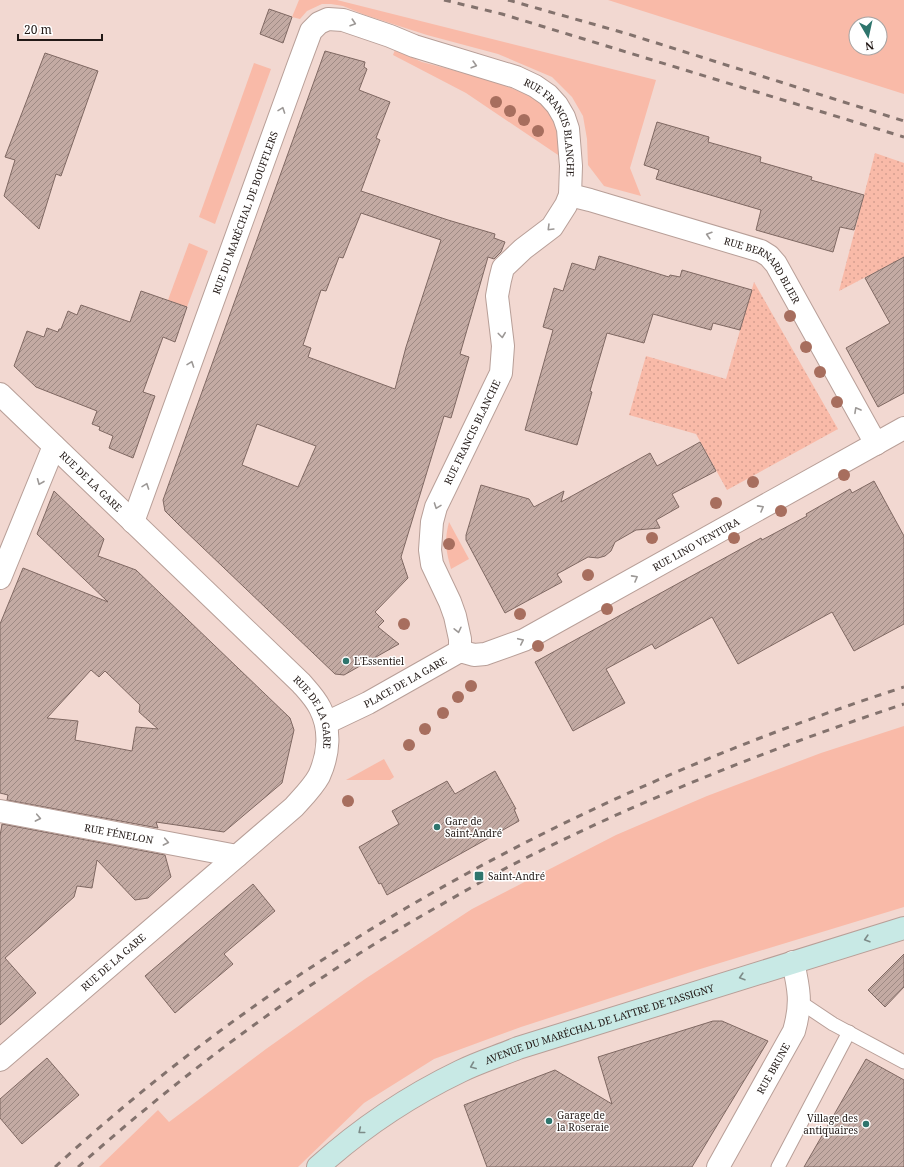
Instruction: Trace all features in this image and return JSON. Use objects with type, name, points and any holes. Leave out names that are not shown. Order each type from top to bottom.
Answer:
[{"type":"main road","name":"AVENUE DU MARÉCHAL DE LATTRE DE TASSIGNY","points":[[318,1167],[372,1122],[417,1095],[462,1071],[518,1048],[904,928]]},
{"type":"street","name":"RUE DU MARÉCHAL DE BOUFFLERS","points":[[133,522],[311,31],[319,23],[328,19],[343,20],[436,54]]},
{"type":"street","name":"RUE FRANCIS BLANCHE","points":[[436,54],[516,77],[535,86],[548,95],[557,105],[564,117],[568,129],[571,166],[570,195],[566,205],[552,227],[523,249],[503,268],[497,296],[503,346],[501,373],[436,507],[430,535],[432,564],[455,616],[460,639],[460,651]]},
{"type":"street","name":"RUE BERNARD BLIER","points":[[570,195],[761,251],[769,256],[776,264],[876,444]]},
{"type":"street","name":"RUE DE LA GARE","points":[[0,394],[301,683],[320,707],[326,723],[328,736],[326,753],[318,777],[307,793],[294,807],[0,1060]]},
{"type":"street","name":"RUE LINO VENTURA","points":[[460,651],[474,655],[485,654],[497,651],[524,640],[904,428]]},
{"type":"street","points":[[0,578],[54,446]]},
{"type":"street","name":"PLACE DE LA GARE","points":[[326,723],[368,703],[460,651]]},
{"type":"street","name":"RUE FÉNELON","points":[[0,811],[237,856]]},
{"type":"street","name":"RUE BRUNE","points":[[718,1167],[794,1031],[800,1002],[799,989],[793,962]]},
{"type":"lane","points":[[800,1002],[833,1024],[904,1062]]},
{"type":"lane","points":[[778,1167],[848,1032]]},
{"type":"shaded area","points":[[299,0],[337,0],[656,80],[630,168],[641,196],[604,186],[588,165],[587,139],[583,116],[572,97],[552,77],[498,54],[427,35],[365,15],[343,6],[322,4],[307,11],[300,19],[292,17]]},
{"type":"shaded area","points":[[608,0],[904,0],[904,94]]},
{"type":"shaded area","points":[[395,50],[422,62],[491,80],[538,99],[549,110],[555,124],[559,137],[561,157],[466,93],[393,55]]},
{"type":"shaded area","points":[[254,63],[271,69],[215,224],[199,217]]},
{"type":"shaded area","points":[[875,153],[904,163],[904,257],[839,291]]},
{"type":"shaded area","points":[[189,243],[208,251],[187,307],[168,300]]},
{"type":"shaded area","points":[[754,282],[838,429],[727,490],[696,434],[629,415],[646,356],[726,379]]},
{"type":"shaded area","points":[[449,522],[469,559],[451,569],[446,546],[446,535]]},
{"type":"shaded area","points":[[904,726],[904,907],[697,970],[521,1027],[434,1059],[364,1103],[298,1167],[99,1167],[158,1110],[169,1122],[266,1049],[365,979],[472,909],[616,835],[707,796],[821,753]]},
{"type":"shaded area","points":[[384,759],[394,777],[390,780],[346,780]]},
{"type":"building","points":[[269,9],[292,17],[283,43],[260,34]]},
{"type":"building","points":[[325,51],[365,62],[364,67],[367,69],[359,90],[390,102],[376,138],[380,140],[361,191],[495,234],[494,238],[505,242],[501,252],[494,259],[488,257],[460,354],[469,357],[451,418],[444,416],[401,557],[408,578],[375,612],[384,621],[378,627],[399,644],[344,675],[335,674],[165,511],[163,500]],"holes":[[[361,213],[441,240],[406,347],[395,389],[308,357],[311,348],[303,345],[321,290],[326,291],[339,257],[343,258]],[[257,424],[316,446],[298,487],[242,465]]]},
{"type":"building","points":[[45,53],[98,71],[61,176],[56,174],[39,229],[4,196],[15,160],[5,157]]},
{"type":"building","points":[[657,122],[709,137],[708,142],[761,157],[760,162],[812,177],[811,180],[864,195],[854,230],[840,227],[833,252],[756,230],[761,210],[656,179],[659,170],[644,165]]},
{"type":"building","points":[[599,256],[669,277],[670,275],[680,277],[682,270],[752,290],[740,330],[713,323],[711,330],[653,314],[644,343],[607,333],[590,391],[592,392],[577,445],[525,430],[553,330],[543,327],[554,288],[563,291],[572,263],[595,270]]},
{"type":"building","points":[[904,257],[904,393],[878,407],[846,348],[890,323],[865,278]]},
{"type":"building","points":[[141,291],[187,307],[175,342],[163,337],[143,392],[155,396],[133,458],[109,448],[113,436],[99,430],[100,427],[92,424],[97,411],[36,387],[14,366],[27,331],[44,337],[47,328],[58,332],[59,329],[61,329],[68,311],[77,315],[81,305],[130,322]]},
{"type":"building","points":[[700,442],[716,471],[672,494],[679,507],[656,520],[660,528],[636,530],[615,542],[611,551],[605,556],[598,558],[588,557],[557,574],[562,582],[505,613],[466,540],[466,535],[481,485],[529,499],[534,507],[564,491],[561,502],[650,453],[657,466]]},
{"type":"building","points":[[874,481],[904,536],[904,624],[854,651],[832,612],[738,664],[712,617],[655,649],[652,644],[606,669],[625,703],[573,731],[535,662],[761,538],[762,540],[807,516],[806,514],[850,489],[852,493]]},
{"type":"building","points":[[54,491],[104,539],[98,556],[136,570],[290,718],[294,730],[282,783],[224,832],[156,822],[158,828],[7,800],[8,795],[0,793],[0,624],[23,568],[108,602],[37,534]],"holes":[[[91,670],[99,677],[105,671],[140,705],[139,712],[158,729],[136,727],[132,751],[75,740],[78,721],[47,718]]]},
{"type":"building","name":"Gare de Saint-André","points":[[495,771],[516,809],[514,809],[519,821],[387,895],[381,883],[379,884],[359,847],[399,824],[392,811],[447,781],[455,794]]},
{"type":"building","points":[[2,824],[165,855],[171,877],[148,898],[135,900],[97,860],[92,888],[77,886],[74,897],[5,958],[36,993],[0,1025],[0,836]]},
{"type":"building","points":[[253,884],[275,911],[224,954],[233,964],[175,1013],[145,976]]},
{"type":"building","points":[[904,954],[904,987],[885,1007],[868,990]]},
{"type":"building","points":[[713,1021],[722,1021],[768,1041],[692,1167],[487,1167],[464,1105],[555,1070],[612,1104],[598,1057]]},
{"type":"building","points":[[47,1058],[79,1095],[22,1144],[0,1118],[0,1099]]},
{"type":"building","name":"Village des antiquaires","points":[[866,1059],[904,1080],[904,1167],[804,1167]]},
{"type":"railway","points":[[444,0],[502,14],[904,137]]},
{"type":"railway","points":[[508,0],[628,34],[904,121]]},
{"type":"railway","points":[[55,1167],[149,1086],[246,1012],[348,944],[453,881],[561,825],[673,774],[787,728],[904,687]]},
{"type":"railway","points":[[78,1167],[119,1131],[204,1062],[292,998],[383,939],[490,877],[558,842],[655,798],[803,739],[904,704]]},
{"type":"place","name":"L'Essentiel","points":[[346,661]]},
{"type":"place","name":"Gare de Saint-André","points":[[437,827]]},
{"type":"place","name":"Saint-André","points":[[479,876]]},
{"type":"place","name":"Garage de la Roseraie","points":[[549,1121]]},
{"type":"place","name":"Village des antiquaires","points":[[866,1124]]}]
